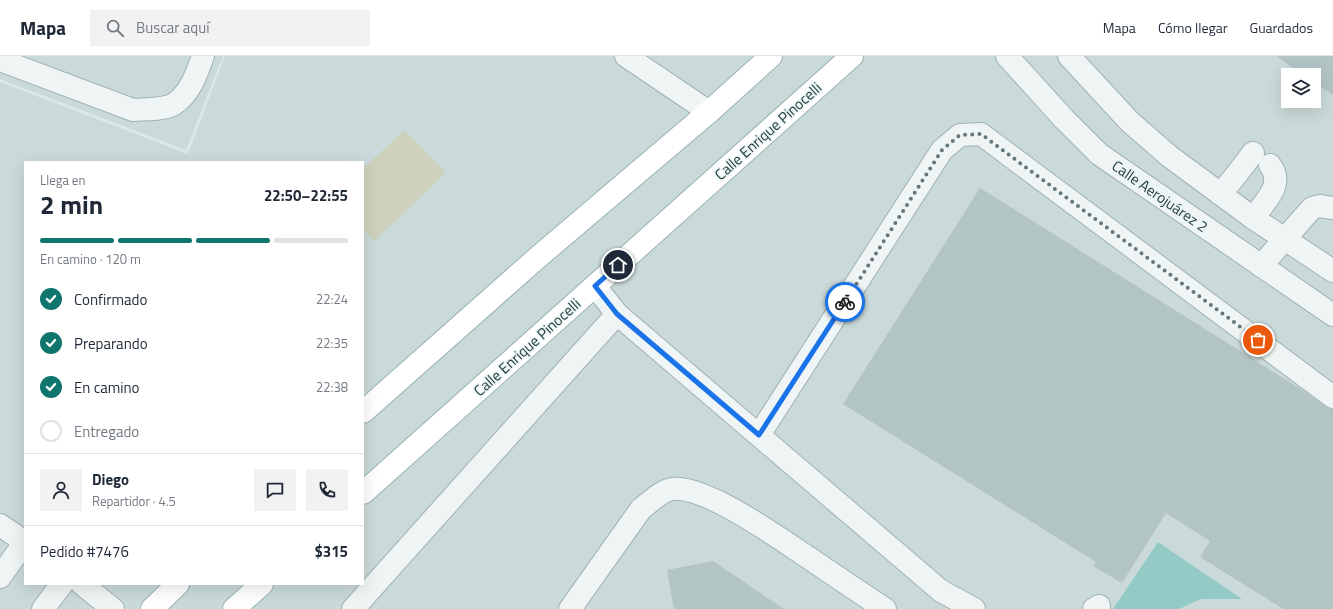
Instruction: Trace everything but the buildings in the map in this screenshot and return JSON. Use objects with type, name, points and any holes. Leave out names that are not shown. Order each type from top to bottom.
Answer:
[{"type":"main road","points":[[364,411],[537,258],[709,112],[771,56]]},
{"type":"main road","name":"Calle Enrique Pinocelli","points":[[364,492],[852,56]]},
{"type":"main road","points":[[152,609],[177,585]]},
{"type":"main road","points":[[234,609],[261,585]]},
{"type":"street","points":[[0,60],[134,110],[174,105],[184,95],[194,80],[203,56]]},
{"type":"street","points":[[626,56],[709,112]]},
{"type":"street","name":"Calle Aerojuárez 2","points":[[1007,56],[1064,119],[1099,154],[1333,315]]},
{"type":"street","points":[[1069,56],[1130,122],[1169,156],[1253,218],[1333,271]]},
{"type":"street","points":[[759,435],[942,150],[960,135],[981,134],[1333,397]]},
{"type":"street","points":[[1220,194],[1233,179],[1261,159],[1274,171],[1276,178],[1275,187],[1253,218]]},
{"type":"street","points":[[1261,266],[1284,238],[1312,208],[1327,206],[1333,208]]},
{"type":"street","points":[[595,286],[617,314],[941,591],[974,609]]},
{"type":"street","points":[[353,609],[617,314]]},
{"type":"street","points":[[570,609],[642,509],[657,496],[670,489],[682,489],[717,502],[752,521],[884,609]]},
{"type":"street","points":[[0,525],[24,541]]},
{"type":"street","points":[[0,577],[24,543]]},
{"type":"street","points":[[43,609],[61,585]]},
{"type":"street","points":[[83,585],[113,609]]},
{"type":"shaded area","points":[[0,56],[223,56],[186,150],[0,79]]},
{"type":"shaded area","points":[[225,56],[1333,56],[1333,609],[0,609],[0,82],[188,154]]},
{"type":"green space","points":[[405,130],[446,173],[374,241],[364,230],[364,167]]},
{"type":"water","points":[[1158,542],[1242,599],[1201,599],[1179,609],[1113,609]]},
{"type":"way so far","points":[[845,302],[942,150],[960,135],[981,134],[1258,340]]},
{"type":"route","points":[[618,265],[595,286],[617,314],[759,435],[845,302]]}]
